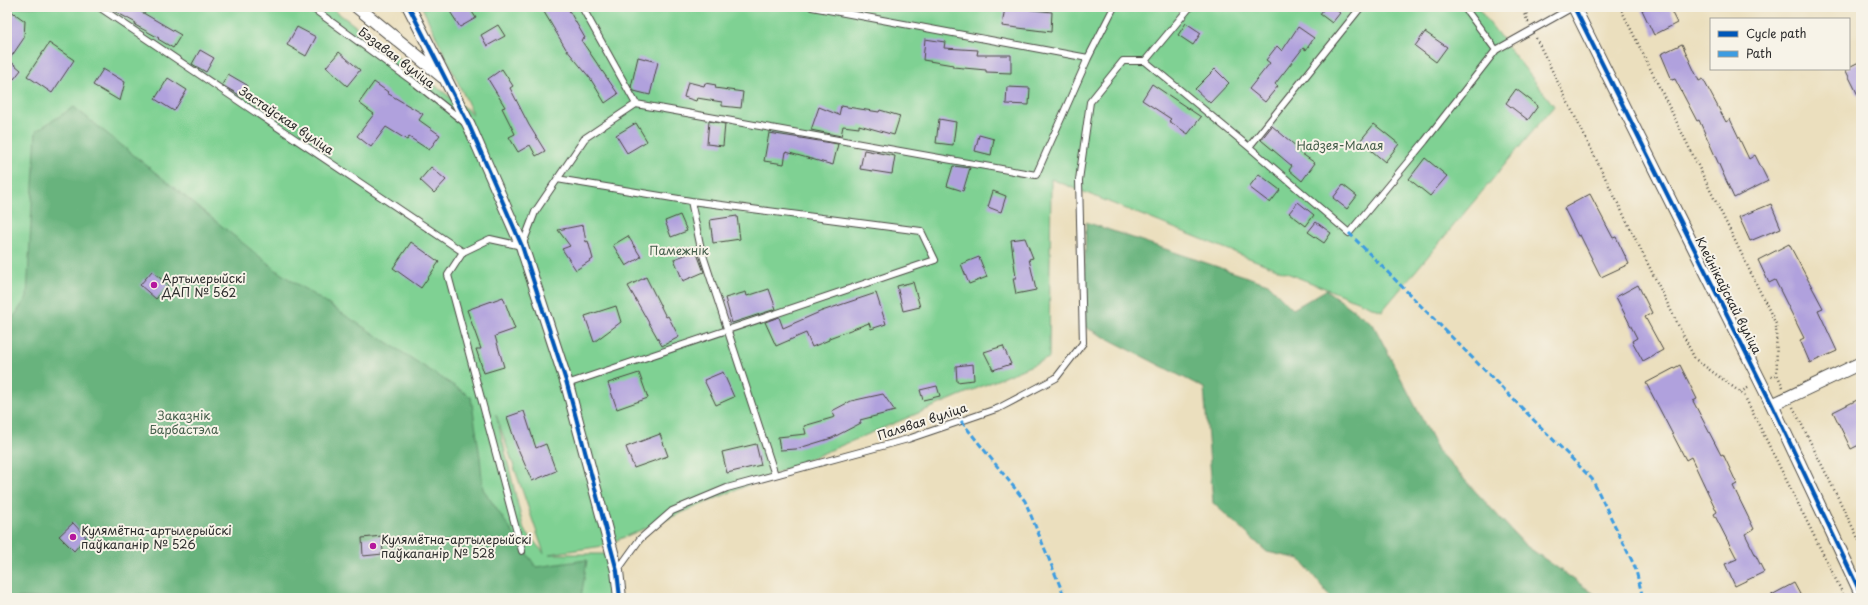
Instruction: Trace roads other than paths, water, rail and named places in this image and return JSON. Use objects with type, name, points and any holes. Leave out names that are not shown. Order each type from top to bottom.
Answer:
[{"type":"street","points":[[357,7],[447,80]]},
{"type":"street","points":[[409,7],[469,125],[522,246],[568,384],[617,571],[620,598]]},
{"type":"street","name":"Клейнікаўскай вуліца","points":[[1573,7],[1761,382],[1861,594]]},
{"type":"street","points":[[1772,405],[1861,363]]},
{"type":"lane","name":"Застаўская вуліца","points":[[99,7],[463,252]]},
{"type":"lane","name":"Бэзавая вуліца","points":[[311,7],[415,83],[469,125]]},
{"type":"lane","points":[[582,7],[636,104]]},
{"type":"lane","points":[[812,7],[1088,58]]},
{"type":"lane","points":[[522,551],[448,275],[463,252],[490,240],[522,246],[535,212],[586,138],[636,104],[1036,175],[1088,58],[1114,7]]},
{"type":"lane","points":[[1190,7],[1145,60],[1349,233],[1496,50],[1573,7]]},
{"type":"lane","points":[[1249,147],[1361,7]]},
{"type":"lane","points":[[1464,7],[1496,50]]},
{"type":"lane","name":"Палявая вуліца","points":[[617,571],[640,539],[672,511],[727,488],[921,435],[999,408],[1056,378],[1083,343],[1079,180],[1090,102],[1122,61],[1145,60]]},
{"type":"lane","points":[[557,179],[691,201],[921,231],[936,260],[568,384]]},
{"type":"lane","points":[[691,201],[701,249],[775,475]]},
{"type":"place","name":"Артылерыйскі ДАП № 562","points":[[154,285]]},
{"type":"place","name":"Кулямётна-артылерыйскі паўкапанір № 526","points":[[73,537]]},
{"type":"place","name":"Кулямётна-артылерыйскі паўкапанір № 528","points":[[373,546]]},
{"type":"park label","name":"Надзея-Малая","points":[[1340,145]]},
{"type":"park label","name":"Памежнік","points":[[679,250]]},
{"type":"park label","name":"Заказнік Барбастэла","points":[[184,422]]}]
